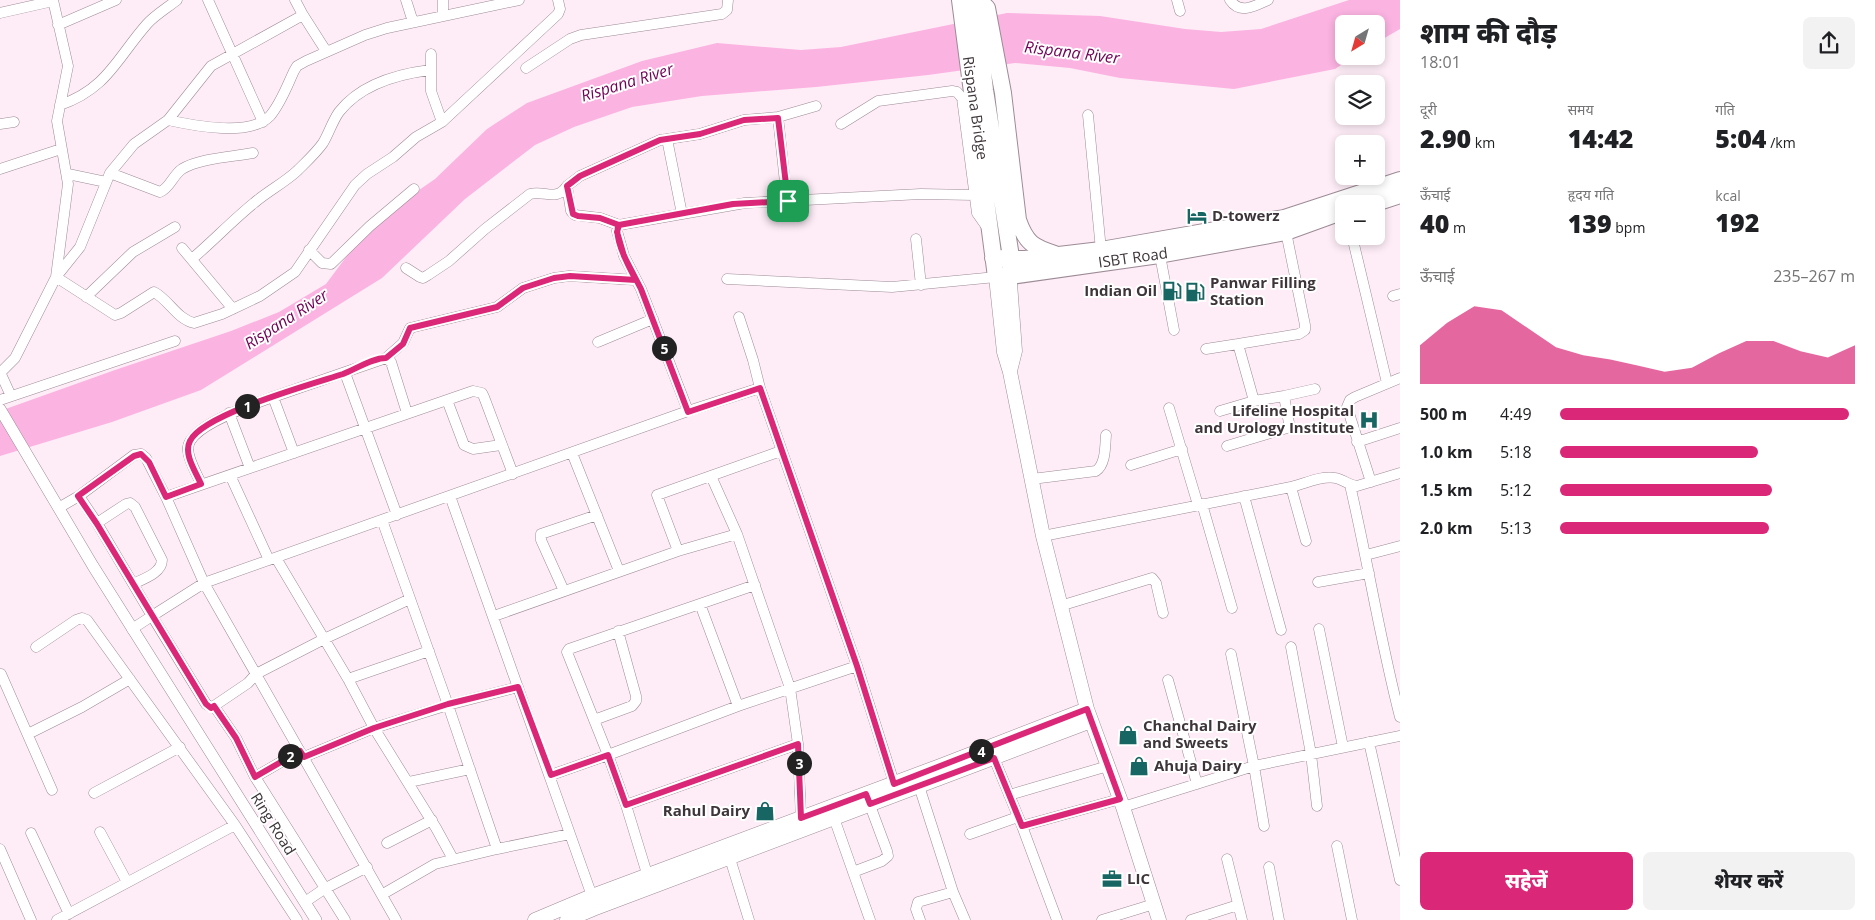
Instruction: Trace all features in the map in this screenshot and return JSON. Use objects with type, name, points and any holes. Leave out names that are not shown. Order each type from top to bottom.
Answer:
[{"type":"highway","points":[[960,0],[976,9],[1002,93],[1018,220],[1026,240],[1036,248],[1057,255]]},
{"type":"highway","name":"Rispana Bridge","points":[[976,9],[985,90],[987,196]]},
{"type":"highway","points":[[993,258],[1025,259],[1102,250],[1159,247],[1284,218],[1400,180]]},
{"type":"highway","points":[[1385,200],[1400,195]]},
{"type":"highway","points":[[987,196],[993,258],[1004,276]]},
{"type":"highway","points":[[987,196],[1011,259],[1004,276]]},
{"type":"highway","name":"ISBT Road","points":[[1004,276],[1159,247],[1286,232],[1335,214]]},
{"type":"main road","points":[[1004,276],[1010,283],[1014,351],[1010,372],[1043,536],[1089,715],[1122,803],[1158,920]]},
{"type":"main road","points":[[567,920],[728,852],[801,818],[919,786],[994,758],[1089,715]]},
{"type":"main road","points":[[535,920],[592,896],[834,818],[894,784],[1089,715]]},
{"type":"street","points":[[0,13],[53,0],[68,66],[57,122],[61,149],[68,174],[68,192],[56,277]]},
{"type":"street","points":[[58,25],[116,0]]},
{"type":"street","points":[[60,105],[84,94],[105,78],[146,25],[177,0]]},
{"type":"street","points":[[208,0],[263,122]]},
{"type":"street","points":[[295,0],[326,51]]},
{"type":"street","points":[[406,0],[413,22]]},
{"type":"street","points":[[443,0],[443,16]]},
{"type":"street","points":[[168,120],[234,129],[255,126],[263,122],[275,109],[297,66],[326,51],[375,32],[494,2],[519,0]]},
{"type":"street","points":[[56,277],[115,315],[154,292],[184,320],[194,323],[233,309],[260,296],[295,272],[354,185],[393,157],[416,137],[442,122],[558,14],[560,9],[558,0]]},
{"type":"street","points":[[526,68],[574,37],[722,14],[727,10],[728,0]]},
{"type":"street","points":[[1177,0],[1180,12]]},
{"type":"street","points":[[1230,0],[1236,7],[1250,8],[1268,0]]},
{"type":"street","points":[[12,396],[0,372],[15,358],[56,277],[83,242],[108,177],[134,144],[168,120],[211,66],[303,15]]},
{"type":"street","points":[[431,54],[431,91],[442,122]]},
{"type":"street","points":[[192,259],[255,202],[290,178],[309,159],[323,142],[334,119],[352,99],[365,90],[390,78],[412,72],[430,70]]},
{"type":"street","points":[[567,186],[573,214],[600,218],[619,225],[745,203],[921,194],[987,196],[962,98],[957,92],[952,91],[878,101],[841,124]]},
{"type":"street","points":[[406,268],[420,277],[425,277],[449,261],[485,229],[530,194],[556,195],[563,192],[567,186],[580,176],[652,143],[705,133],[744,120],[778,118],[816,106]]},
{"type":"street","points":[[1088,115],[1102,250]]},
{"type":"street","points":[[778,118],[788,201]]},
{"type":"street","points":[[0,124],[14,122]]},
{"type":"street","points":[[667,139],[682,214]]},
{"type":"street","points":[[0,168],[61,149]]},
{"type":"street","points":[[68,174],[108,177],[160,192],[163,191],[178,172],[186,167],[206,161],[252,153]]},
{"type":"street","points":[[309,250],[322,263],[331,264],[370,226],[414,189]]},
{"type":"street","points":[[619,225],[617,232],[624,256],[653,319],[688,412]]},
{"type":"street","points":[[86,297],[133,252],[175,226]]},
{"type":"street","points":[[1206,349],[1300,334],[1304,330],[1305,325],[1286,232]]},
{"type":"street","points":[[916,239],[920,285]]},
{"type":"street","points":[[1354,245],[1387,383]]},
{"type":"street","points":[[1159,247],[1174,330]]},
{"type":"street","points":[[182,248],[233,309]]},
{"type":"street","points":[[201,484],[188,454],[190,442],[197,433],[229,414],[386,358],[403,344],[410,328],[497,307],[523,288],[554,278],[570,276],[636,280]]},
{"type":"street","points":[[727,279],[870,287],[920,285],[1004,276]]},
{"type":"street","points":[[739,317],[780,451],[857,666],[894,784]]},
{"type":"street","points":[[598,342],[653,319]]},
{"type":"street","points":[[0,400],[174,341]]},
{"type":"street","points":[[1238,344],[1254,402]]},
{"type":"street","points":[[386,358],[391,362],[407,413]]},
{"type":"street","points":[[345,373],[397,515]]},
{"type":"street","points":[[1371,482],[1347,407],[1356,397],[1400,378]]},
{"type":"street","points":[[132,629],[204,583],[760,388]]},
{"type":"street","points":[[1220,411],[1315,389]]},
{"type":"street","points":[[166,497],[473,391],[482,393],[513,474]]},
{"type":"street","points":[[1227,446],[1287,428],[1289,423],[1284,396]]},
{"type":"street","points":[[273,397],[294,453]]},
{"type":"street","points":[[447,400],[464,445],[473,449],[502,445]]},
{"type":"street","name":"Ring Road","points":[[0,408],[93,566],[316,920]]},
{"type":"street","points":[[1169,408],[1232,608]]},
{"type":"street","points":[[229,414],[250,468]]},
{"type":"street","points":[[1357,442],[1400,428]]},
{"type":"street","points":[[1032,479],[1096,471],[1103,462],[1106,434]]},
{"type":"street","points":[[1132,464],[1182,449]]},
{"type":"street","points":[[678,551],[657,495],[780,451]]},
{"type":"street","points":[[572,453],[619,572]]},
{"type":"street","points":[[60,507],[134,456],[141,454],[149,462],[204,583],[383,894],[396,920]]},
{"type":"street","points":[[1043,536],[1291,487],[1329,477],[1357,486],[1400,473]]},
{"type":"street","points":[[230,475],[272,559],[348,678],[374,728],[432,820],[453,859]]},
{"type":"street","points":[[711,476],[737,534],[790,688],[798,744],[801,818]]},
{"type":"street","points":[[1350,485],[1366,555],[1389,674],[1400,717]]},
{"type":"street","points":[[1291,487],[1306,541]]},
{"type":"street","points":[[78,496],[97,524],[206,704],[211,708],[248,683],[256,674],[324,639],[410,599]]},
{"type":"street","points":[[450,496],[551,775],[592,896]]},
{"type":"street","points":[[1244,496],[1281,630]]},
{"type":"street","points":[[97,524],[126,504],[135,507],[162,560],[162,564],[157,571],[133,584]]},
{"type":"street","points":[[564,591],[540,540],[541,534],[597,514]]},
{"type":"street","points":[[382,520],[448,704],[497,849]]},
{"type":"street","points":[[494,616],[678,551],[737,534]]},
{"type":"street","points":[[1366,555],[1400,546]]},
{"type":"street","points":[[1318,582],[1369,573]]},
{"type":"street","points":[[1060,606],[1152,578],[1156,583],[1163,613]]},
{"type":"street","points":[[648,877],[626,805],[608,755],[567,652],[572,646],[755,585]]},
{"type":"street","points":[[700,604],[738,706]]},
{"type":"street","points":[[36,647],[76,620],[82,618],[91,624],[235,825],[297,920]]},
{"type":"street","points":[[1319,629],[1343,747]]},
{"type":"street","points":[[594,720],[632,706],[636,702],[618,631]]},
{"type":"street","points":[[1291,647],[1311,754],[1317,806]]},
{"type":"street","points":[[348,678],[429,651]]},
{"type":"street","points":[[1231,654],[1264,826]]},
{"type":"street","points":[[551,775],[738,706],[857,666]]},
{"type":"street","points":[[2,674],[52,790]]},
{"type":"street","points":[[28,734],[82,707],[130,679]]},
{"type":"street","points":[[1168,680],[1197,784]]},
{"type":"street","points":[[255,777],[302,754],[374,728],[448,704],[518,687]]},
{"type":"street","points":[[214,706],[236,738],[255,777],[344,920]]},
{"type":"street","points":[[970,834],[1020,821],[1122,803],[1197,784],[1254,766],[1400,736]]},
{"type":"street","points":[[1369,742],[1400,880]]},
{"type":"street","points":[[626,805],[798,744]]},
{"type":"street","points":[[94,793],[180,746]]},
{"type":"street","points":[[994,758],[1057,920]]},
{"type":"street","points":[[1009,795],[1108,766]]},
{"type":"street","points":[[409,782],[470,769]]},
{"type":"street","points":[[919,786],[953,892],[964,920]]},
{"type":"street","points":[[853,872],[882,861],[888,856],[868,799]]},
{"type":"street","points":[[834,818],[870,920]]},
{"type":"street","points":[[387,843],[432,820]]},
{"type":"street","points":[[57,920],[235,825]]},
{"type":"street","points":[[100,832],[128,882]]},
{"type":"street","points":[[31,833],[69,914]]},
{"type":"street","points":[[383,894],[426,869],[453,859],[570,834]]},
{"type":"street","points":[[1338,846],[1352,920]]},
{"type":"street","points":[[0,849],[31,920]]},
{"type":"street","points":[[728,852],[749,920]]},
{"type":"street","points":[[1227,859],[1242,920]]},
{"type":"street","points":[[305,902],[324,889],[367,867]]},
{"type":"street","points":[[1269,867],[1279,920]]},
{"type":"street","points":[[920,920],[916,909],[918,902],[953,892]]},
{"type":"street","points":[[1102,920],[1154,904]]},
{"type":"street","points":[[1191,920],[1238,906]]},
{"type":"water","name":"Rispana River","points":[[1349,0],[1400,0],[1400,29],[1385,38],[1385,15],[1335,15],[1335,65],[1341,65],[1335,69],[1234,89],[1120,78],[1070,68],[1015,63],[816,87],[702,96],[632,107],[574,127],[535,145],[465,199],[382,278],[201,390],[112,422],[0,456],[0,411],[231,331],[279,312],[326,284],[358,241],[409,197],[435,179],[487,129],[527,103],[642,61],[717,43],[801,50],[841,47],[1007,13],[1100,16],[1185,29],[1221,32],[1261,29]]},
{"type":"place","name":"D-towerz","points":[[1197,216]]},
{"type":"place","name":"Indian Oil","points":[[1172,291]]},
{"type":"place","name":"Panwar Filling Station","points":[[1195,292]]},
{"type":"place","name":"Lifeline Hospital and Urology Institute","points":[[1369,420]]},
{"type":"place","name":"Chanchal Dairy and Sweets","points":[[1128,735]]},
{"type":"place","name":"Ahuja Dairy","points":[[1139,766]]},
{"type":"place","name":"Rahul Dairy","points":[[765,811]]},
{"type":"place","name":"LIC","points":[[1112,879]]},
{"type":"route","points":[[788,201],[733,204],[619,225],[617,232],[624,256],[636,280],[570,276],[561,276],[523,288],[497,307],[414,326],[408,330],[403,344],[386,358],[229,414],[197,433],[192,437],[188,454],[201,484],[166,497],[149,462],[141,454],[134,456],[78,496],[97,524],[206,704],[211,708],[214,706],[236,738],[255,777],[300,751],[304,757],[374,728],[448,704],[518,687],[551,775],[608,755],[626,805],[798,744],[801,818],[866,794],[870,804],[994,758],[1022,826],[1120,799],[1087,709],[894,784],[857,666],[780,451],[760,388],[688,412],[641,289],[624,256],[617,232],[617,228],[619,225],[600,218],[573,214],[567,186],[580,176],[660,140],[700,134],[744,120],[778,118],[788,201]]}]
